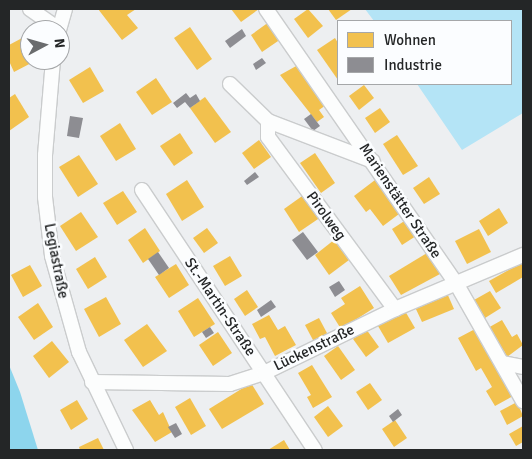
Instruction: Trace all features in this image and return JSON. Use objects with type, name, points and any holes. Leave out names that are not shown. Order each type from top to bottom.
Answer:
[{"type":"street","points":[[30,9],[45,20]]},
{"type":"street","name":"Marienstätter Straße","points":[[266,9],[456,283],[503,362],[523,401]]},
{"type":"street","name":"Legiastraße","points":[[52,70],[46,117],[45,197],[48,231],[68,318],[92,382],[126,450]]},
{"type":"street","points":[[230,84],[268,121],[373,161]]},
{"type":"street","name":"Pirolweg","points":[[268,121],[268,137],[395,309]]},
{"type":"street","name":"St.-Martin-Straße","points":[[142,190],[314,450]]},
{"type":"street","name":"Lückenstraße","points":[[92,382],[230,384],[264,373],[395,309],[523,255]]},
{"type":"street","points":[[503,362],[523,367]]},
{"type":"shaded area","points":[[365,9],[523,9],[523,113],[462,150],[418,85],[512,85],[512,20],[373,20]]},
{"type":"shaded area","points":[[9,365],[20,392],[38,450],[9,450]]},
{"type":"building: Wohnen","points":[[98,9],[136,9],[127,15],[138,28],[122,40]]},
{"type":"building: Wohnen","points":[[231,9],[259,9],[241,22]]},
{"type":"building: Wohnen","points":[[308,9],[323,26],[308,38],[294,19]]},
{"type":"building: Wohnen","points":[[328,9],[352,9],[336,20]]},
{"type":"building: Wohnen","points":[[269,22],[281,39],[262,52],[251,35]]},
{"type":"building: Wohnen","points":[[190,27],[212,59],[197,70],[174,38]]},
{"type":"building: Wohnen","points":[[335,38],[337,41],[337,79],[317,50]]},
{"type":"building: Wohnen","points":[[20,39],[20,69],[14,72],[9,61],[9,45]]},
{"type":"building: Wohnen","points":[[298,65],[326,105],[319,110],[324,117],[317,122],[280,75]]},
{"type":"building: Wohnen","points":[[90,67],[104,91],[83,103],[69,80]]},
{"type":"building: Wohnen","points":[[156,78],[172,102],[152,115],[136,92]]},
{"type":"building: Wohnen","points":[[364,85],[374,98],[359,110],[349,96]]},
{"type":"building: Wohnen","points":[[15,94],[29,117],[9,131],[9,98]]},
{"type":"building: Wohnen","points":[[205,97],[231,132],[215,143],[190,108]]},
{"type":"building: Wohnen","points":[[380,108],[390,122],[375,133],[365,118]]},
{"type":"building: Wohnen","points":[[120,123],[136,149],[116,161],[100,136]]},
{"type":"building: Wohnen","points":[[180,133],[193,153],[174,166],[160,146]]},
{"type":"building: Wohnen","points":[[397,135],[418,166],[403,175],[383,144]]},
{"type":"building: Wohnen","points":[[259,140],[271,157],[254,169],[242,153]]},
{"type":"building: Wohnen","points":[[315,153],[335,183],[321,193],[300,163]]},
{"type":"building: Wohnen","points":[[79,155],[98,184],[78,197],[59,167]]},
{"type":"building: Wohnen","points":[[429,177],[440,194],[424,204],[413,188]]},
{"type":"building: Wohnen","points":[[187,180],[204,207],[182,221],[166,194]]},
{"type":"building: Wohnen","points":[[375,180],[399,214],[383,226],[370,209],[366,212],[354,196]]},
{"type":"building: Wohnen","points":[[123,191],[137,212],[117,225],[103,203]]},
{"type":"building: Wohnen","points":[[305,194],[321,217],[299,232],[284,209]]},
{"type":"building: Wohnen","points":[[499,208],[508,223],[488,236],[479,221]]},
{"type":"building: Wohnen","points":[[81,212],[98,237],[76,251],[60,226]]},
{"type":"building: Wohnen","points":[[406,220],[416,236],[402,245],[392,229]]},
{"type":"building: Wohnen","points":[[145,228],[160,251],[143,263],[128,240]]},
{"type":"building: Wohnen","points":[[207,228],[218,243],[204,253],[193,238]]},
{"type":"building: Wohnen","points":[[479,229],[491,252],[467,264],[455,241]]},
{"type":"building: Wohnen","points":[[334,240],[349,260],[329,275],[315,255]]},
{"type":"building: Wohnen","points":[[427,253],[440,274],[401,295],[389,276]]},
{"type":"building: Wohnen","points":[[230,256],[242,276],[225,286],[213,266]]},
{"type":"building: Wohnen","points":[[95,257],[107,277],[88,289],[76,269]]},
{"type":"building: Wohnen","points":[[523,262],[523,277],[496,293],[489,281]]},
{"type":"building: Wohnen","points":[[176,264],[189,285],[169,298],[155,277]]},
{"type":"building: Wohnen","points":[[30,265],[42,286],[23,297],[11,275]]},
{"type":"building: Wohnen","points":[[360,286],[374,308],[341,329],[331,313],[345,304],[341,298]]},
{"type":"building: Wohnen","points":[[247,290],[258,307],[245,316],[234,299]]},
{"type":"building: Wohnen","points":[[490,291],[501,308],[485,318],[474,300]]},
{"type":"building: Wohnen","points":[[447,293],[454,309],[422,322],[415,307]]},
{"type":"building: Wohnen","points":[[106,297],[121,324],[99,337],[84,309]]},
{"type":"building: Wohnen","points":[[198,298],[215,324],[194,337],[178,311]]},
{"type":"building: Wohnen","points":[[38,303],[53,327],[34,340],[18,317]]},
{"type":"building: Wohnen","points":[[405,311],[415,328],[388,343],[378,326]]},
{"type":"building: Wohnen","points":[[269,315],[278,330],[285,326],[296,345],[275,356],[265,337],[260,339],[252,324]]},
{"type":"building: Wohnen","points":[[319,318],[328,335],[314,342],[305,325]]},
{"type":"building: Wohnen","points":[[502,320],[512,337],[517,334],[523,345],[507,357],[504,351],[501,353],[486,329]]},
{"type":"building: Wohnen","points":[[147,324],[167,351],[143,367],[124,340]]},
{"type":"building: Wohnen","points":[[477,328],[515,395],[495,406],[486,391],[492,387],[481,368],[476,371],[458,338]]},
{"type":"building: Wohnen","points":[[366,329],[379,347],[366,357],[353,339]]},
{"type":"building: Wohnen","points":[[218,332],[232,353],[213,366],[199,345]]},
{"type":"building: Wohnen","points":[[52,341],[69,362],[49,378],[33,356]]},
{"type":"building: Wohnen","points":[[338,346],[355,370],[341,380],[324,356]]},
{"type":"building: Wohnen","points":[[312,365],[332,397],[313,408],[307,397],[311,395],[298,373]]},
{"type":"building: Wohnen","points":[[251,383],[264,404],[222,429],[209,409]]},
{"type":"building: Wohnen","points":[[370,383],[382,400],[368,410],[356,392]]},
{"type":"building: Wohnen","points":[[190,398],[206,426],[191,435],[175,407]]},
{"type":"building: Wohnen","points":[[77,400],[88,419],[71,430],[60,410]]},
{"type":"building: Wohnen","points":[[150,400],[159,415],[163,412],[172,432],[155,442],[132,410]]},
{"type":"building: Wohnen","points":[[517,402],[523,416],[507,425],[500,411]]},
{"type":"building: Wohnen","points":[[328,406],[343,426],[328,437],[314,417]]},
{"type":"building: Wohnen","points":[[395,420],[407,438],[394,447],[382,429]]},
{"type":"building: Wohnen","points":[[523,426],[523,442],[516,446],[509,434]]},
{"type":"building: Wohnen","points":[[98,438],[104,450],[80,450],[79,447]]},
{"type":"building: Wohnen","points":[[284,440],[290,450],[268,450]]},
{"type":"building: Industrie","points":[[242,29],[246,36],[230,48],[225,41]]},
{"type":"building: Industrie","points":[[262,58],[266,63],[256,70],[253,64]]},
{"type":"building: Industrie","points":[[186,93],[190,98],[196,94],[200,101],[190,108],[185,102],[177,108],[173,103]]},
{"type":"building: Industrie","points":[[311,114],[320,126],[313,131],[304,119]]},
{"type":"building: Industrie","points":[[70,116],[83,118],[79,138],[67,136]]},
{"type":"building: Industrie","points":[[255,172],[259,177],[247,185],[244,181]]},
{"type":"building: Industrie","points":[[303,232],[318,252],[307,260],[292,240]]},
{"type":"building: Industrie","points":[[158,252],[169,268],[159,275],[148,259]]},
{"type":"building: Industrie","points":[[339,281],[345,290],[335,297],[329,287]]},
{"type":"building: Industrie","points":[[271,300],[276,307],[261,317],[257,310]]},
{"type":"building: Industrie","points":[[210,327],[214,333],[206,338],[202,332]]},
{"type":"building: Industrie","points":[[398,409],[402,415],[393,422],[389,416]]},
{"type":"building: Industrie","points":[[176,423],[182,434],[175,438],[168,427]]}]
